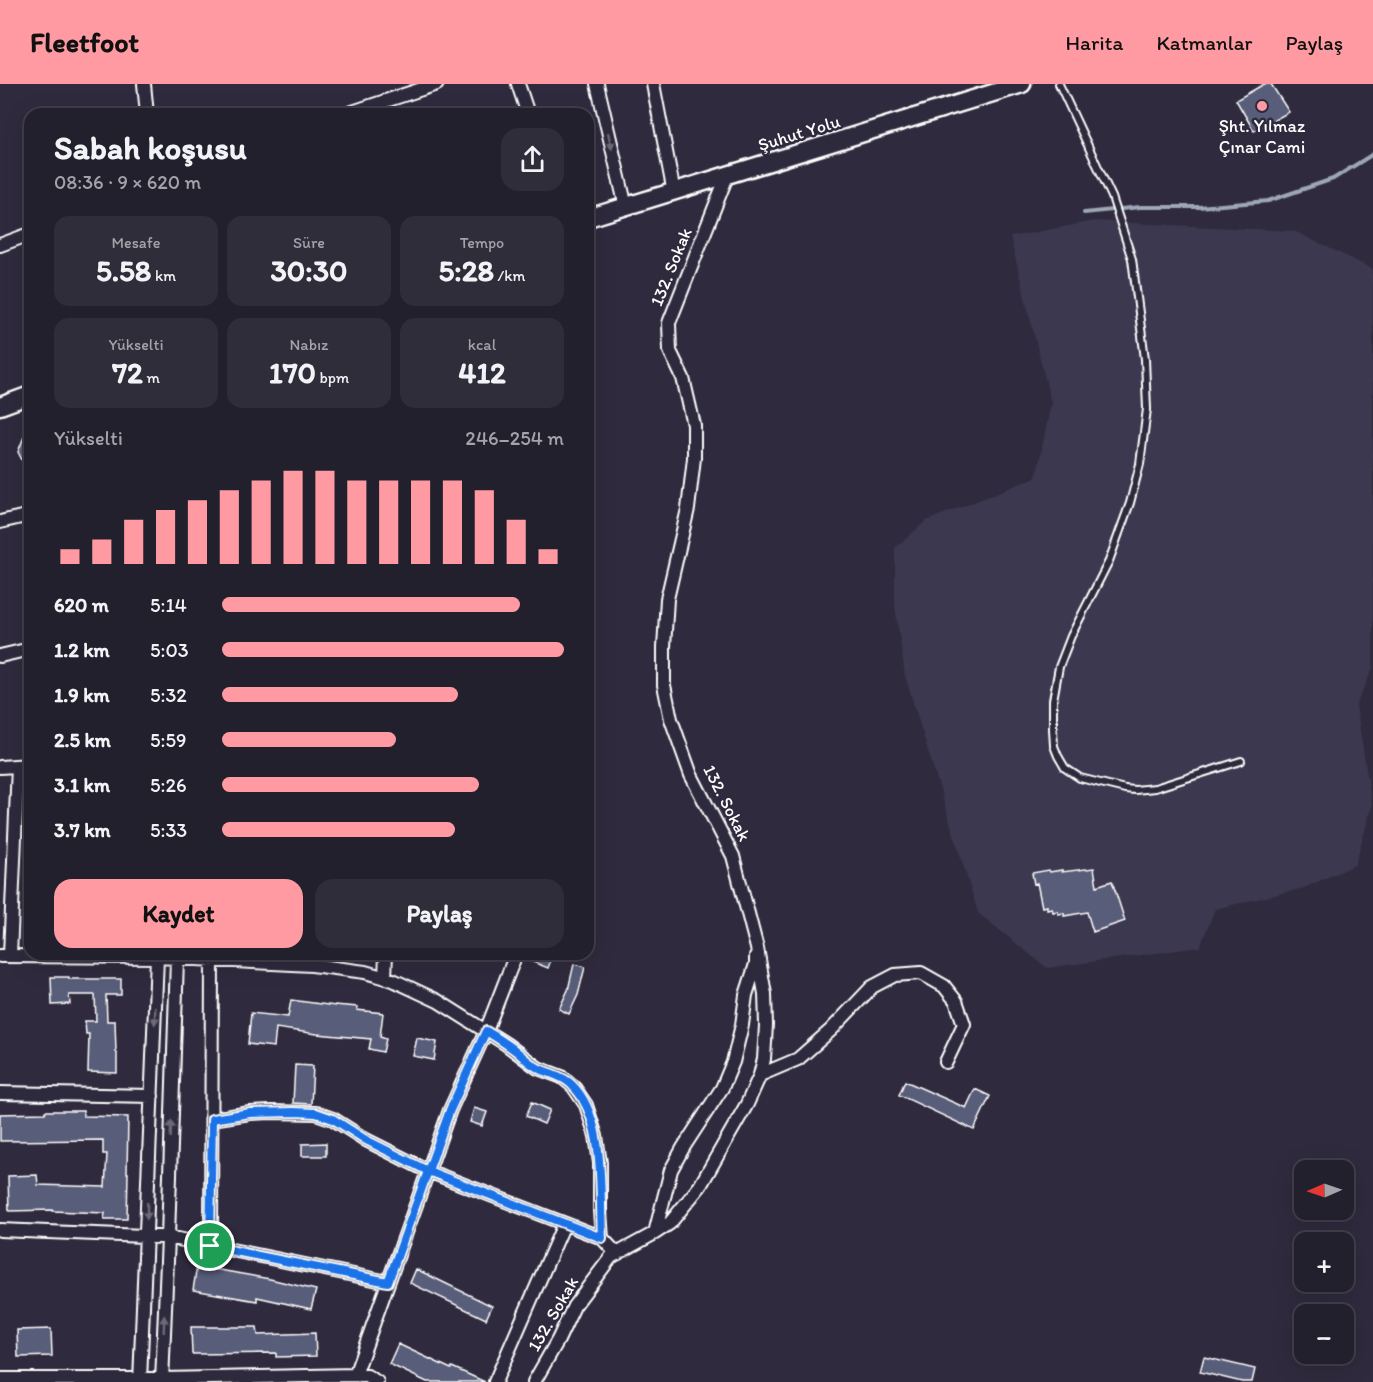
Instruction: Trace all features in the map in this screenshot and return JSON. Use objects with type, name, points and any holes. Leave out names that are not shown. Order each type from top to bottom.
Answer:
[{"type":"main road","name":"Şuhut Yolu","points":[[594,216],[1022,84]]},
{"type":"main road","points":[[0,406],[24,397]]},
{"type":"street","points":[[144,84],[146,108]]},
{"type":"street","points":[[364,108],[436,84]]},
{"type":"street","points":[[518,84],[526,108]]},
{"type":"street","points":[[597,84],[626,207]]},
{"type":"street","points":[[652,84],[674,192]]},
{"type":"street","name":"132. Sokak","points":[[534,1382],[574,1306],[611,1257],[670,1223],[700,1186],[747,1104],[760,1075],[765,1048],[766,1005],[761,968],[733,856],[691,775],[671,719],[664,685],[667,599],[687,510],[694,458],[694,425],[683,378],[670,351],[669,322],[727,177]]},
{"type":"street","points":[[0,245],[24,236]]},
{"type":"street","points":[[0,522],[24,516]]},
{"type":"street","points":[[0,656],[24,650]]},
{"type":"street","points":[[0,767],[24,766],[5,955],[24,955]]},
{"type":"street","points":[[655,1233],[671,1170],[722,1088],[734,1062],[746,995],[756,964],[757,948]]},
{"type":"street","points":[[140,1381],[158,960]]},
{"type":"street","points":[[162,1381],[177,960]]},
{"type":"street","points":[[210,1246],[212,960]]},
{"type":"street","points":[[266,960],[365,972],[393,980],[438,1001],[506,1044],[538,1068],[562,1077],[573,1086],[586,1105],[596,1136],[600,1163],[602,1238]]},
{"type":"street","points":[[385,978],[386,960]]},
{"type":"street","points":[[355,1375],[450,1110],[486,1031],[514,960]]},
{"type":"street","points":[[760,1075],[798,1059],[831,1030],[872,987],[895,975],[921,973],[944,987],[956,1001],[964,1024],[946,1062]]},
{"type":"street","points":[[0,1093],[152,1096]]},
{"type":"street","points":[[212,1119],[261,1113],[316,1113],[333,1119],[366,1140],[428,1171],[602,1238],[617,1254]]},
{"type":"street","points":[[495,1382],[564,1224]]},
{"type":"street","points":[[0,1230],[168,1237],[388,1282]]},
{"type":"street","points":[[0,1379],[162,1381],[355,1375],[368,1376],[377,1382]]},
{"type":"lane","points":[[1059,84],[1112,197],[1132,259],[1145,359],[1147,409],[1140,464],[1130,502],[1109,561],[1071,636],[1059,667],[1053,700],[1054,746],[1065,768],[1080,778],[1135,790],[1155,788],[1241,761]]},
{"type":"shaded area","points":[[1094,221],[1294,231],[1373,269],[1373,668],[1356,705],[1372,806],[1355,865],[1304,888],[1215,909],[1200,947],[1047,968],[978,913],[905,676],[895,606],[895,548],[926,521],[1036,477],[1051,403],[1010,237]]},
{"type":"building","name":"Şht. Yılmaz Çınar Cami","points":[[1264,84],[1271,84],[1289,112],[1254,131],[1236,100]]},
{"type":"building","points":[[24,437],[24,464],[18,452]]},
{"type":"building","points":[[1094,868],[1097,886],[1112,881],[1125,921],[1093,932],[1087,912],[1064,916],[1064,913],[1053,912],[1052,908],[1042,907],[1037,883],[1034,884],[1032,873]]},
{"type":"building","points":[[528,960],[551,960],[548,968]]},
{"type":"building","points":[[574,964],[585,967],[578,995],[569,1014],[559,1009],[568,990]]},
{"type":"building","points":[[51,977],[121,979],[121,995],[106,995],[107,1021],[115,1021],[117,1073],[88,1072],[89,1034],[86,1034],[85,1021],[96,1021],[95,995],[69,995],[70,1004],[52,1005]]},
{"type":"building","points":[[291,1000],[358,1007],[357,1010],[383,1013],[380,1037],[386,1039],[383,1052],[369,1049],[371,1039],[276,1028],[274,1047],[248,1044],[251,1013],[288,1017]]},
{"type":"building","points":[[417,1038],[437,1042],[434,1060],[413,1056]]},
{"type":"building","points":[[295,1065],[313,1066],[311,1104],[293,1103]]},
{"type":"building","points":[[905,1081],[966,1108],[975,1089],[990,1096],[974,1130],[899,1095]]},
{"type":"building","points":[[532,1102],[550,1110],[544,1124],[526,1116]]},
{"type":"building","points":[[474,1108],[487,1112],[482,1126],[470,1122]]},
{"type":"building","points":[[45,1111],[83,1111],[83,1116],[128,1117],[127,1219],[104,1219],[105,1213],[52,1210],[9,1211],[8,1176],[37,1175],[38,1185],[105,1187],[107,1154],[103,1154],[103,1140],[0,1141],[0,1114],[45,1113]]},
{"type":"building","points":[[326,1143],[326,1156],[302,1156],[302,1144]]},
{"type":"building","points":[[197,1266],[316,1290],[311,1309],[257,1297],[257,1301],[193,1290]]},
{"type":"building","points":[[416,1269],[492,1306],[486,1319],[410,1283]]},
{"type":"building","points":[[191,1327],[257,1327],[258,1335],[315,1333],[316,1356],[276,1357],[276,1353],[192,1354]]},
{"type":"building","points":[[51,1329],[52,1356],[18,1357],[17,1330]]},
{"type":"building","points":[[398,1344],[485,1382],[427,1382],[389,1364]]},
{"type":"building","points":[[1204,1357],[1255,1369],[1252,1382],[1242,1382],[1200,1372]]},
{"type":"waterway","points":[[1084,213],[1140,207],[1199,207],[1268,201],[1333,179],[1373,154]]},
{"type":"place","name":"Şht. Yılmaz Çınar Cami","points":[[1262,106]]},
{"type":"route","points":[[210,1246],[212,1119],[250,1113],[316,1113],[333,1119],[366,1140],[428,1171],[450,1110],[486,1031],[538,1068],[562,1077],[573,1086],[586,1105],[596,1136],[600,1163],[602,1238],[428,1171],[388,1282],[210,1246]]}]
